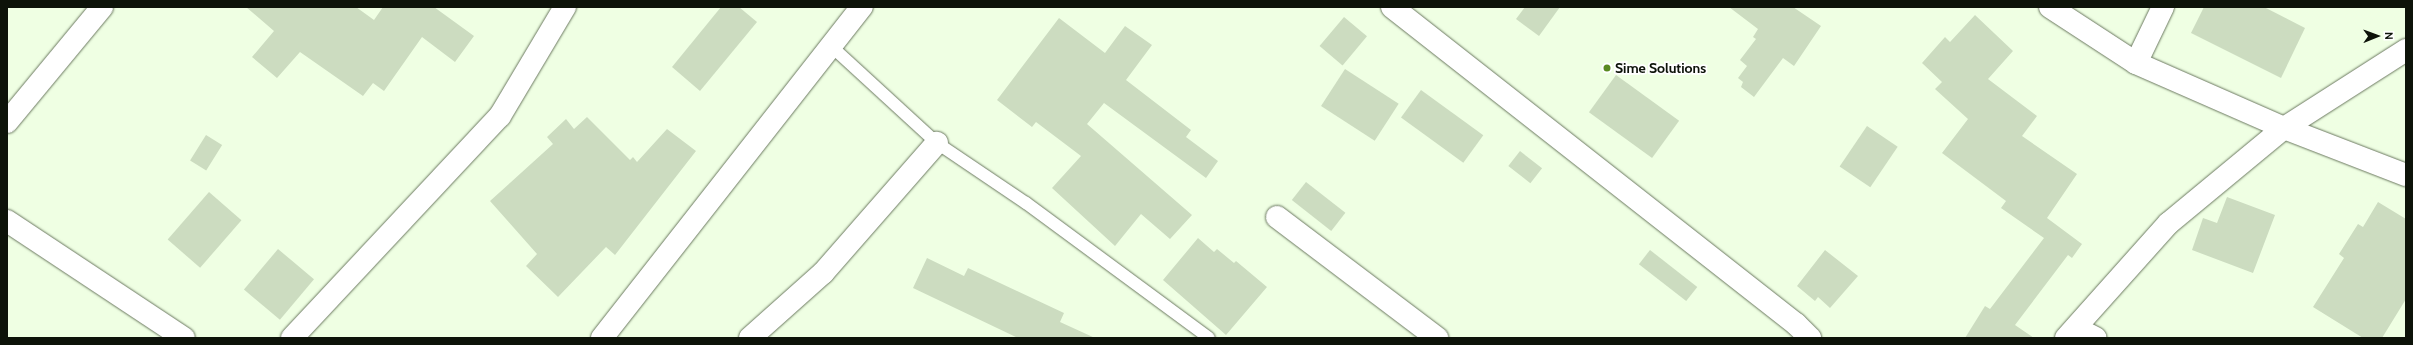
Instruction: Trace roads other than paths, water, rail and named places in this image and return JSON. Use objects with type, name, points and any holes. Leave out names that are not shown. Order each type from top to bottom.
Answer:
[{"type":"street","points":[[7,122],[102,7]]},
{"type":"street","points":[[292,338],[500,116],[565,7]]},
{"type":"street","points":[[602,338],[862,7]]},
{"type":"street","points":[[1392,7],[1796,324],[1810,338]]},
{"type":"street","points":[[2050,7],[2136,63],[2284,128],[2406,175]]},
{"type":"street","points":[[2136,63],[2163,7]]},
{"type":"street","points":[[2071,333],[2169,223],[2284,128],[2406,50]]},
{"type":"street","points":[[750,338],[823,273],[937,143]]},
{"type":"street","points":[[1277,217],[1437,338]]},
{"type":"street","points":[[7,221],[184,338]]},
{"type":"street","points":[[2071,333],[2096,338]]},
{"type":"lane","points":[[831,46],[937,143],[1026,204],[1209,338]]},
{"type":"place","name":"Sime Solutions","points":[[1607,68]]}]
